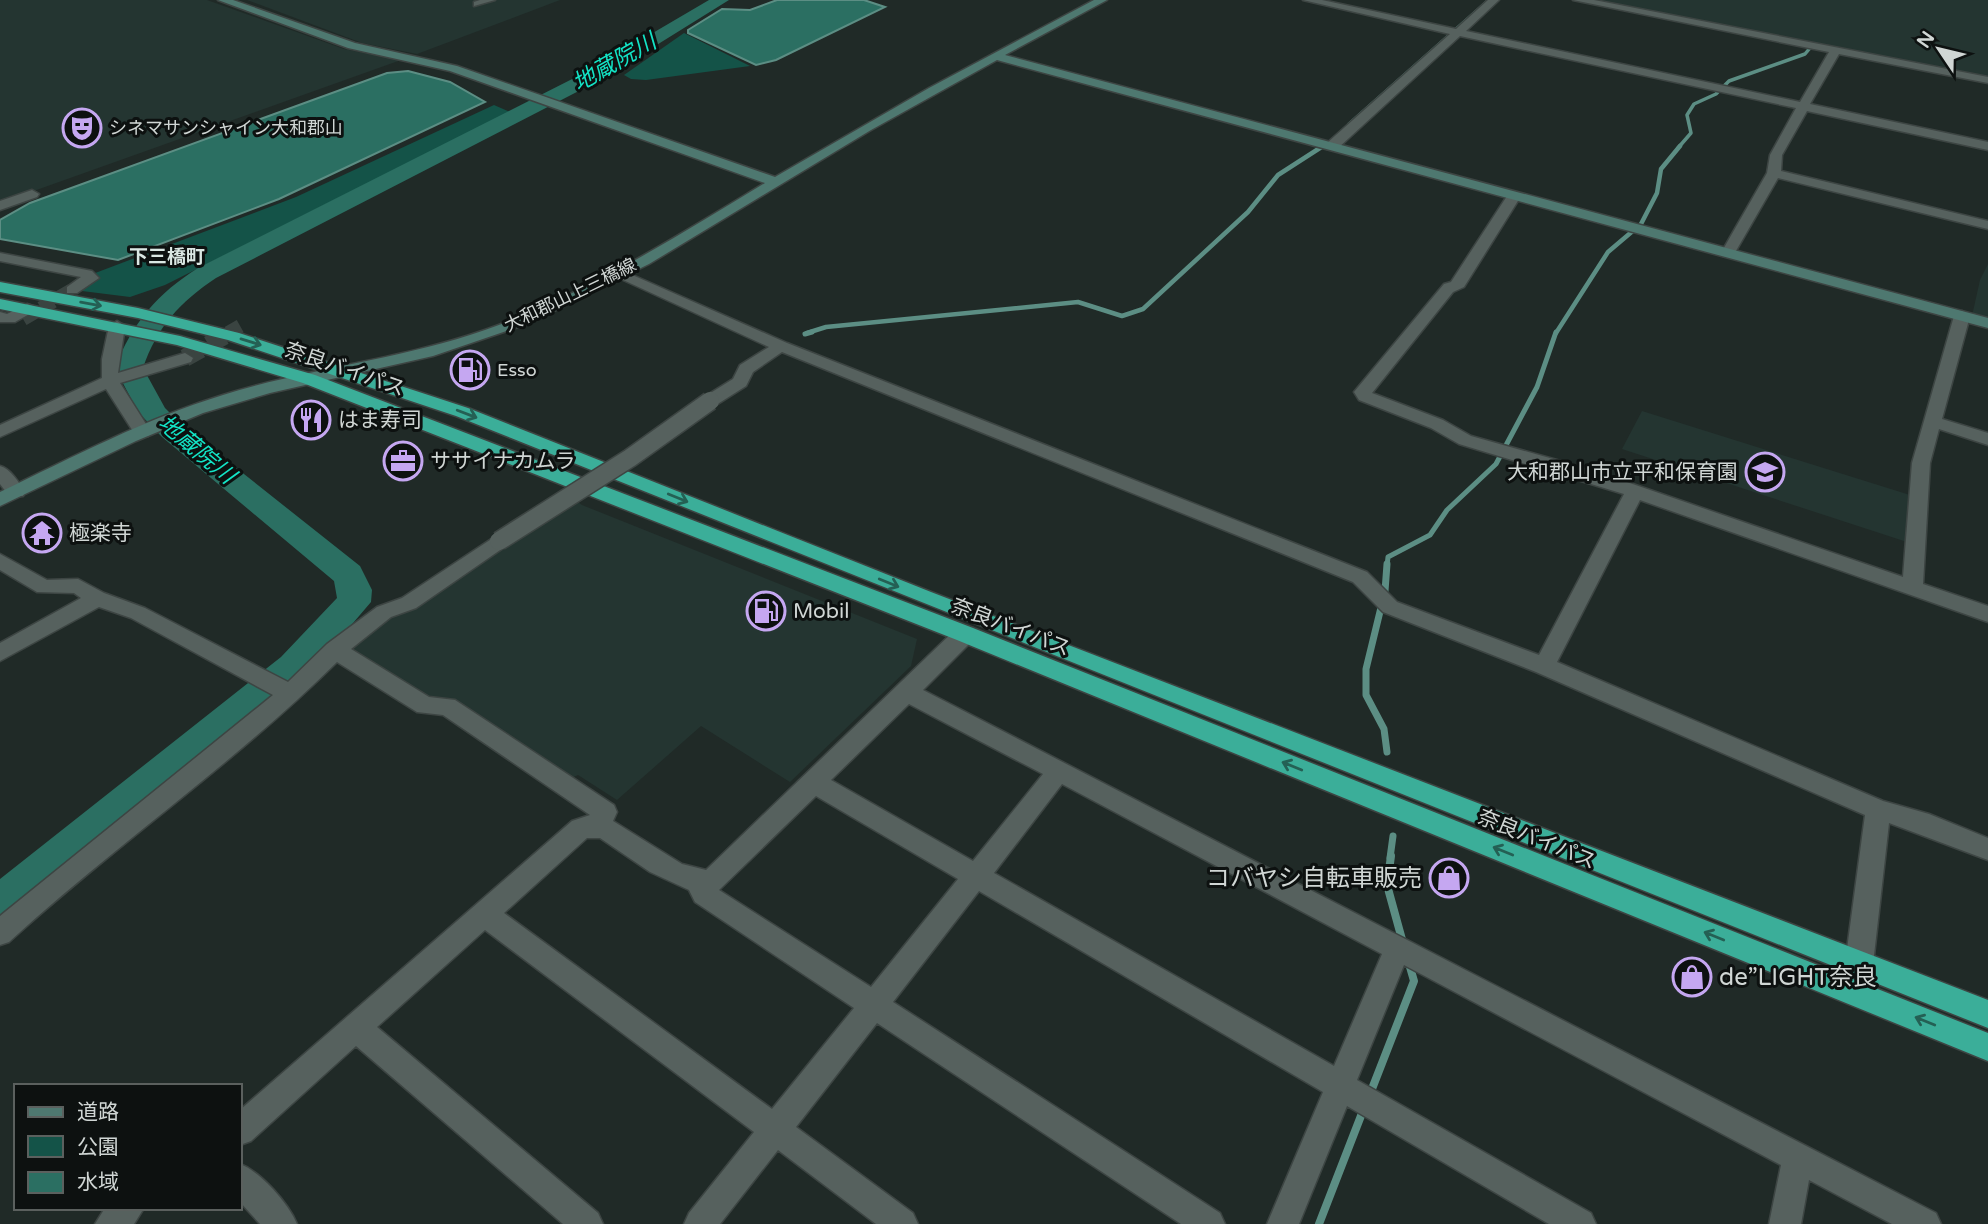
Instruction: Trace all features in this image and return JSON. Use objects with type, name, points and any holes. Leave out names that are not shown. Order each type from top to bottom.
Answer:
[{"type":"highway","name":"奈良バイパス","points":[[0,287],[138,313],[183,341],[309,379],[579,482],[965,634],[1988,1047]]},
{"type":"highway","name":"奈良バイパス","points":[[0,304],[25,314],[122,328],[349,372],[462,412],[924,597],[1988,1014]]},
{"type":"street","points":[[223,0],[352,46],[453,68],[778,183]]},
{"type":"street","points":[[478,5],[490,0]]},
{"type":"street","name":"大和郡山上三橋線","points":[[8,496],[145,431],[263,389],[405,360],[486,336],[616,273],[778,183],[880,120],[1102,0]]},
{"type":"street","points":[[1308,0],[1988,146]]},
{"type":"street","points":[[1325,145],[1454,30],[1494,0]]},
{"type":"street","points":[[1578,0],[1988,80]]},
{"type":"street","points":[[1728,253],[1774,173],[1776,155],[1835,51]]},
{"type":"street","points":[[999,57],[1988,323]]},
{"type":"street","points":[[1774,173],[1988,225]]},
{"type":"street","points":[[0,206],[32,194]]},
{"type":"street","points":[[1514,196],[1456,287],[1449,287],[1363,392],[1365,396],[1504,453],[1582,473],[1988,614]]},
{"type":"street","points":[[0,257],[87,274],[91,278],[72,290]]},
{"type":"street","points":[[616,273],[781,346],[1360,577],[1371,585],[1383,603],[1544,666],[1705,738],[1878,810],[1929,825],[1988,849]]},
{"type":"street","points":[[0,317],[9,319],[25,314]]},
{"type":"street","points":[[0,328],[25,314]]},
{"type":"street","points":[[1913,588],[1921,463],[1962,316]]},
{"type":"street","points":[[122,328],[108,364],[145,431]]},
{"type":"street","points":[[0,432],[115,379],[142,371],[183,341]]},
{"type":"street","points":[[384,612],[409,603],[499,541],[630,458],[740,382],[746,369],[781,346]]},
{"type":"street","points":[[1934,422],[1988,439]]},
{"type":"street","points":[[0,472],[8,496]]},
{"type":"street","points":[[0,933],[50,888],[287,693],[335,650],[489,537],[579,482]]},
{"type":"street","points":[[1544,666],[1634,493]]},
{"type":"street","points":[[0,561],[44,587],[78,586],[97,598],[138,613],[287,693]]},
{"type":"street","points":[[0,653],[97,598]]},
{"type":"street","points":[[242,1128],[581,828],[596,826],[683,877],[699,883],[712,881],[965,634]]},
{"type":"street","points":[[335,650],[425,706],[447,706],[605,811],[596,826]]},
{"type":"street","points":[[908,692],[1925,1224]]},
{"type":"street","points":[[700,1224],[1059,771]]},
{"type":"street","points":[[815,783],[1580,1224]]},
{"type":"street","points":[[1858,964],[1878,810]]},
{"type":"street","points":[[699,883],[704,894],[1209,1224]]},
{"type":"street","points":[[483,912],[902,1224]]},
{"type":"street","points":[[1283,1224],[1397,949]]},
{"type":"street","points":[[355,1026],[587,1224]]},
{"type":"street","points":[[1785,1224],[1798,1157]]},
{"type":"street","points":[[242,1182],[281,1224]]},
{"type":"street","points":[[111,1224],[126,1210]]},
{"type":"shaded area","points":[[0,0],[207,0],[344,49],[401,60],[0,203]]},
{"type":"shaded area","points":[[247,0],[560,0],[417,54],[362,43]]},
{"type":"shaded area","points":[[1582,0],[1988,0],[1988,79]]},
{"type":"shaded area","points":[[1988,264],[1988,320],[1972,316],[1980,280]]},
{"type":"shaded area","name":"大和郡山市立平和保育園","points":[[1642,411],[1910,495],[1907,542],[1622,449]]},
{"type":"shaded area","points":[[567,494],[582,505],[917,639],[911,666],[790,782],[701,726],[617,800],[578,775],[567,780],[429,705],[348,652],[383,625],[376,620]]},
{"type":"green space","points":[[684,33],[750,66],[646,80],[631,79],[624,75]]},
{"type":"green space","points":[[494,105],[510,112],[165,285],[130,297],[82,291],[90,275],[296,197]]},
{"type":"water","points":[[777,0],[864,0],[885,7],[776,60],[756,65],[688,33],[688,30],[722,9],[750,10]]},
{"type":"water","points":[[408,71],[450,82],[485,102],[279,199],[118,260],[0,239],[0,220],[30,203],[387,73]]},
{"type":"waterway","name":"地蔵院川","points":[[0,905],[294,667],[354,602],[355,590],[348,574],[172,431],[153,412],[129,368],[149,324],[168,302],[207,273],[406,169],[595,75],[721,0]]},
{"type":"waterway","points":[[1349,124],[1489,0]]},
{"type":"waterway","points":[[1678,148],[1691,133],[1687,115],[1694,104],[1716,94],[1729,81],[1805,54],[1810,48]]},
{"type":"waterway","points":[[1320,148],[1325,145]]},
{"type":"waterway","points":[[807,333],[826,327],[1078,302],[1122,316],[1143,309],[1248,212],[1278,175],[1323,146]]},
{"type":"waterway","points":[[1556,333],[1608,252],[1641,224],[1657,193],[1661,169],[1680,146]]},
{"type":"waterway","points":[[805,334],[812,332]]},
{"type":"waterway","points":[[1387,566],[1388,557],[1430,535],[1447,510],[1496,464],[1537,387],[1556,332]]},
{"type":"waterway","points":[[1387,564],[1385,591],[1366,669],[1366,695],[1384,729],[1387,752]]},
{"type":"waterway","points":[[1390,858],[1393,836]]},
{"type":"waterway","points":[[1391,856],[1387,885],[1403,943]]},
{"type":"waterway","points":[[1370,1094],[1414,981],[1408,960]]},
{"type":"waterway","points":[[1319,1224],[1364,1108]]},
{"type":"tunnel","points":[[23,319],[72,290]]},
{"type":"tunnel","points":[[228,333],[244,324]]},
{"type":"tunnel","points":[[185,358],[231,332]]},
{"type":"place","name":"シネマサンシャイン大和郡山","points":[[82,128]]},
{"type":"place","name":"Esso","points":[[470,370]]},
{"type":"place","name":"はま寿司","points":[[311,420]]},
{"type":"place","name":"ササイナカムラ","points":[[403,461]]},
{"type":"place","name":"大和郡山市立平和保育園","points":[[1765,472]]},
{"type":"place","name":"極楽寺","points":[[42,533]]},
{"type":"place","name":"Mobil","points":[[766,611]]},
{"type":"place","name":"コバヤシ自転車販売","points":[[1449,878]]},
{"type":"place","name":"de”LIGHT奈良","points":[[1692,977]]},
{"type":"district","name":"下三橋町","points":[[167,256]]}]
